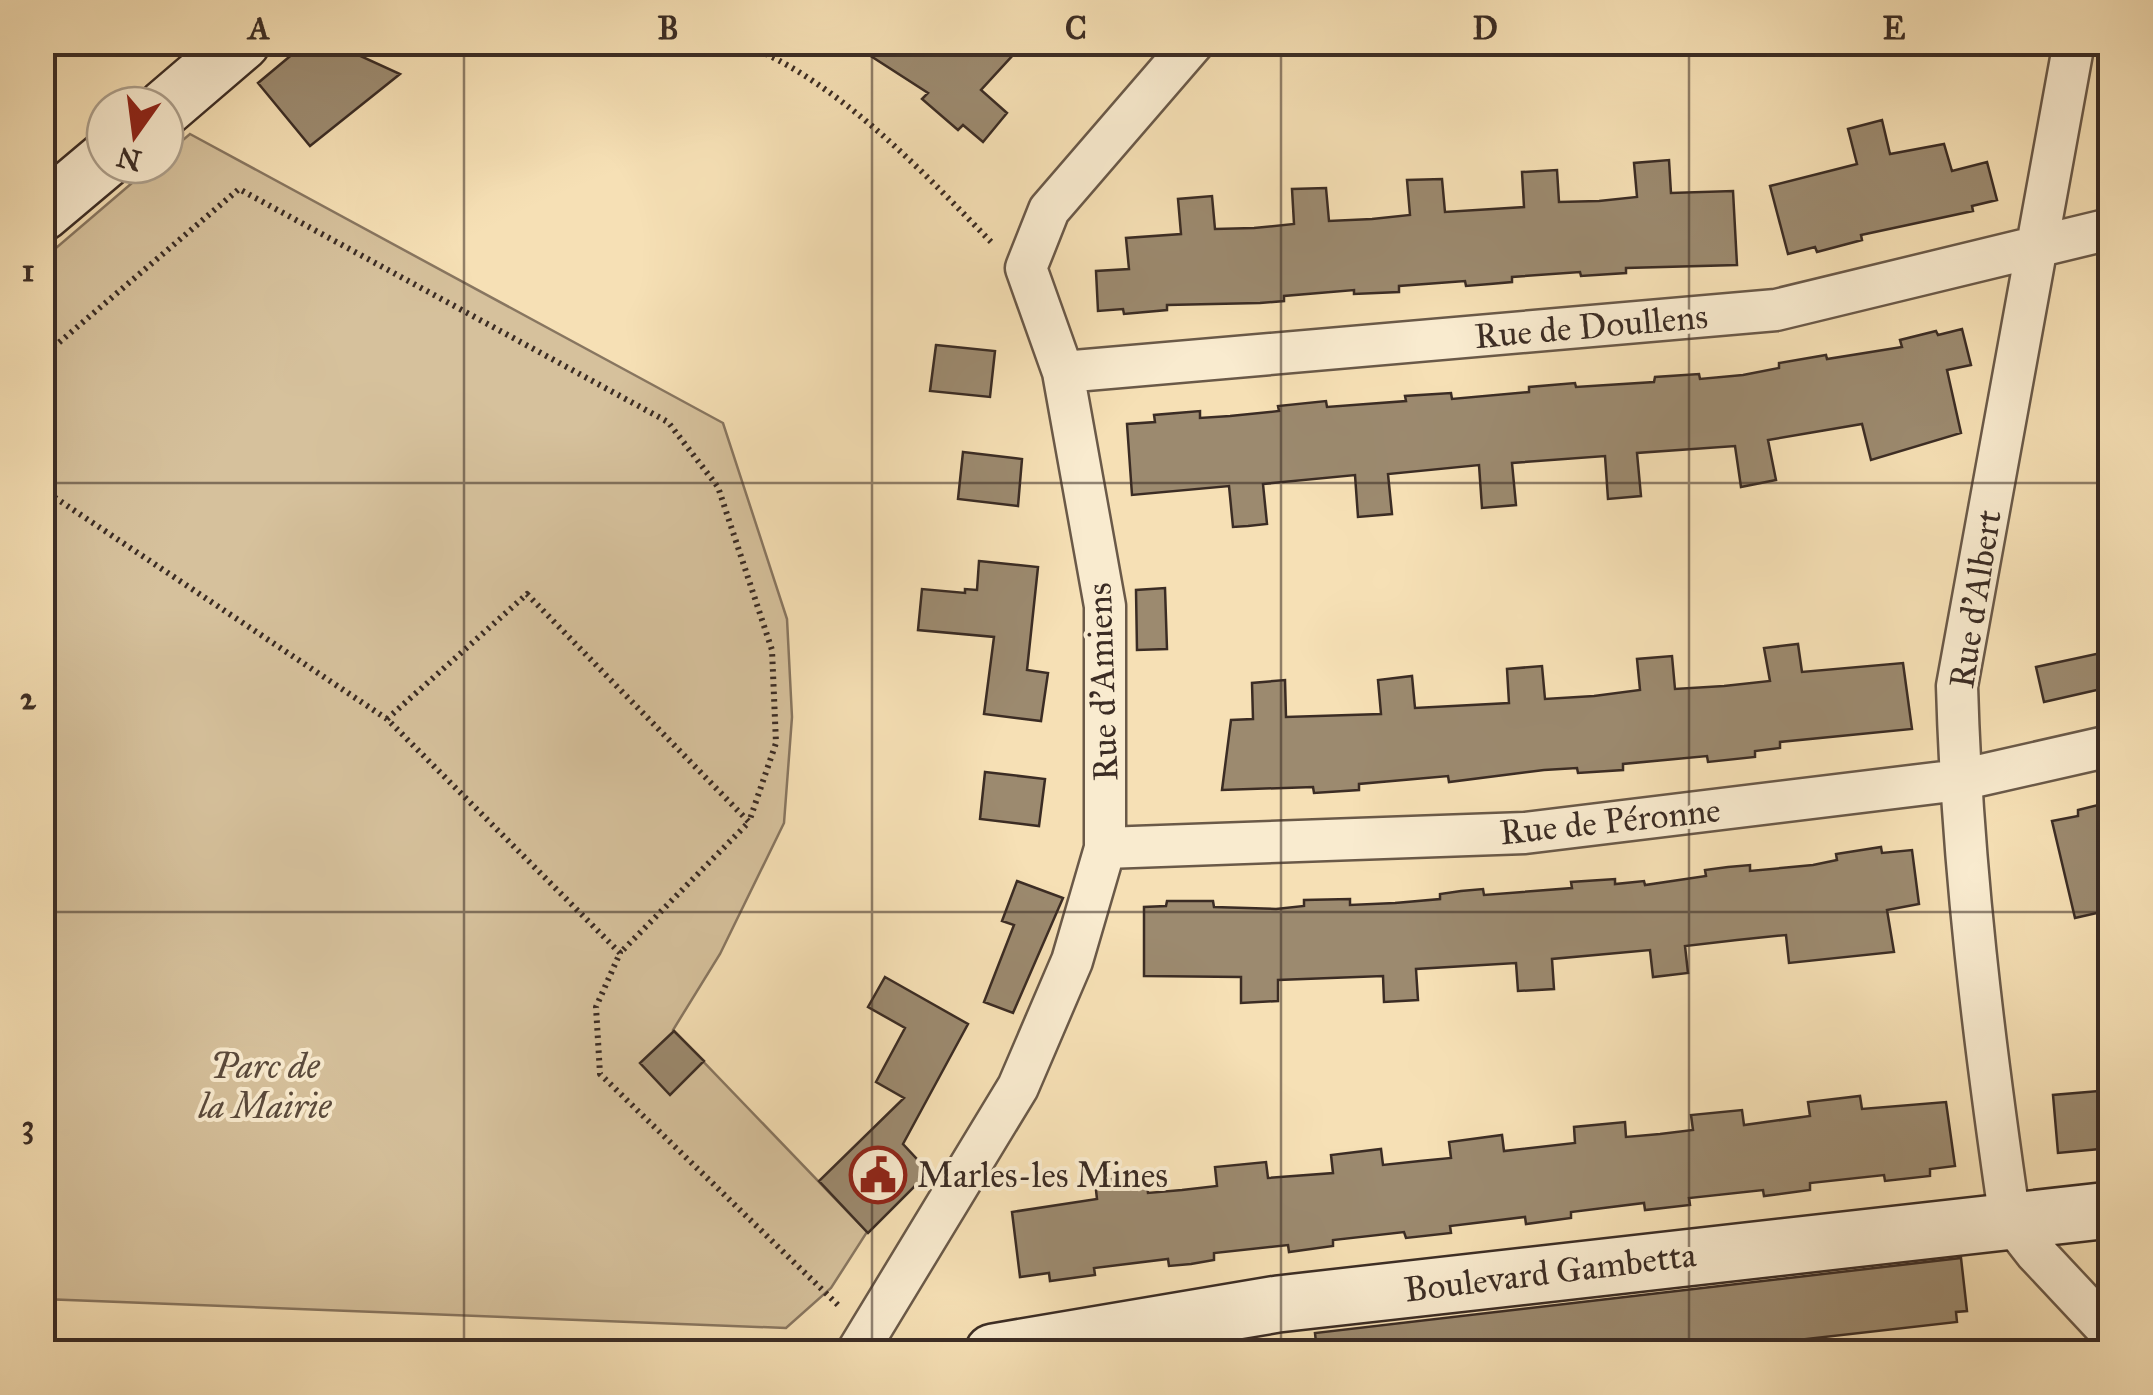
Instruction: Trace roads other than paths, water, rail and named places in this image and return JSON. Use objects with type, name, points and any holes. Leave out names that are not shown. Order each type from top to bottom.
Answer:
[{"type":"street","points":[[185,91],[242,42]]},
{"type":"street","name":"Rue d'Amiens","points":[[862,1343],[1018,1087],[1072,961],[1105,848],[1105,606],[1063,372],[1026,268],[1049,210],[1194,42]]},
{"type":"street","name":"Rue d'Albert","points":[[2010,1220],[1974,953],[1957,686],[2074,42]]},
{"type":"street","points":[[42,214],[85,177]]},
{"type":"street","name":"Rue de Doullens","points":[[1063,372],[1776,310],[2110,229]]},
{"type":"street","name":"Rue de Péronne","points":[[1105,848],[1525,833],[1960,780],[2110,746]]},
{"type":"street","name":"Boulevard Gambetta","points":[[993,1352],[1278,1304],[2110,1210]]},
{"type":"street","points":[[2010,1220],[2034,1252],[2110,1332]]},
{"type":"place","name":"Marles-les Mines","points":[[878,1175]]},
{"type":"park label","name":"Parc de la Mairie","points":[[265,1086]]}]
